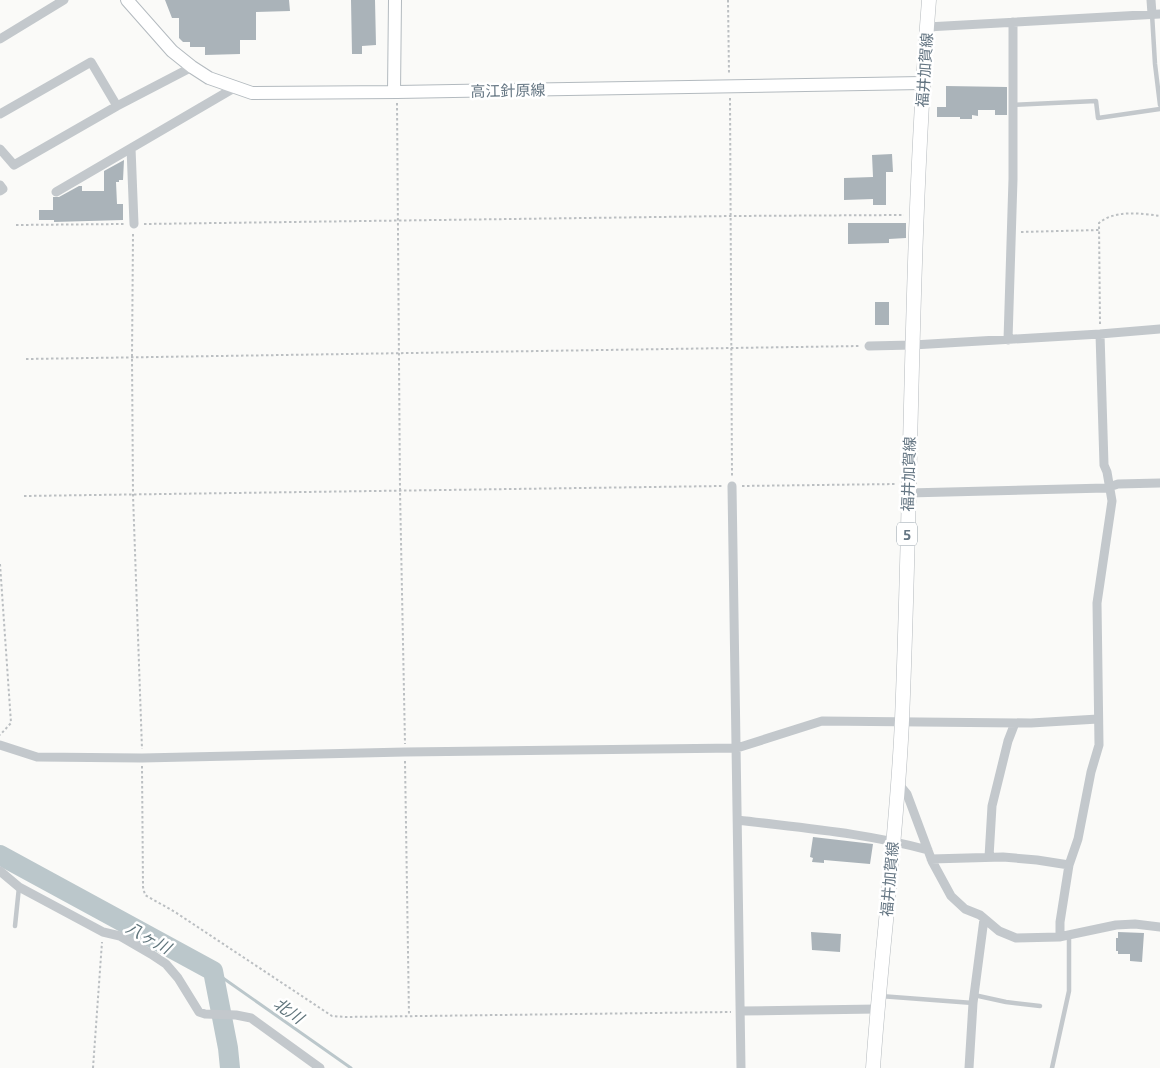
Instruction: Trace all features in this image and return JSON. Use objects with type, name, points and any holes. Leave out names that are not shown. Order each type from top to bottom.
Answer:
[{"type":"main road","name":"高江針原線","points":[[127,0],[172,51],[192,67],[209,78],[252,93],[922,83]]},
{"type":"main road","points":[[395,0],[396,92]]},
{"type":"main road","name":"福井加賀線","points":[[873,1068],[902,721],[916,215],[922,83],[929,0]]},
{"type":"street","points":[[0,39],[64,0]]},
{"type":"street","points":[[927,27],[1156,14],[1151,0]]},
{"type":"street","points":[[1008,340],[1011,232],[1012,22]]},
{"type":"street","points":[[0,114],[91,62],[117,106]]},
{"type":"street","points":[[0,149],[14,165],[117,106],[192,67]]},
{"type":"street","points":[[56,192],[234,88]]},
{"type":"street","points":[[131,148],[134,224]]},
{"type":"street","points":[[0,185],[3,189],[0,191]]},
{"type":"street","points":[[870,346],[1008,340],[1160,328]]},
{"type":"street","points":[[1064,936],[1060,922],[1069,865],[1078,839],[1091,772],[1099,746],[1097,602],[1112,501],[1108,472],[1104,465],[1100,334]]},
{"type":"street","points":[[908,488],[1110,488],[1118,484],[1160,483]]},
{"type":"street","points":[[732,486],[741,1068]]},
{"type":"street","points":[[0,746],[37,757],[142,758],[405,752],[737,748],[822,721],[1015,723],[1098,719]]},
{"type":"street","points":[[989,857],[992,806],[1008,741],[1015,723]]},
{"type":"street","points":[[898,783],[907,794],[930,855],[951,896],[964,908],[980,915],[999,931],[1016,938],[1064,936],[1116,925],[1135,924],[1160,927]]},
{"type":"street","points":[[738,820],[893,840],[930,855],[1037,860],[1069,865]]},
{"type":"street","points":[[0,870],[19,887],[103,932],[120,936],[166,964],[178,978],[199,1012],[251,1018],[320,1068]]},
{"type":"street","points":[[969,1068],[974,999],[984,919]]},
{"type":"street","points":[[741,1012],[878,1002]]},
{"type":"lane","points":[[1156,14],[1155,64],[1160,105]]},
{"type":"lane","points":[[1012,105],[1096,102],[1098,118],[1160,109]]},
{"type":"lane","points":[[15,926],[19,887]]},
{"type":"lane","points":[[1052,1068],[1069,991],[1064,936]]},
{"type":"lane","points":[[878,1002],[974,999],[1040,1006]]},
{"type":"path","points":[[728,0],[732,486]]},
{"type":"path","points":[[396,92],[400,491],[409,1016]]},
{"type":"path","points":[[1100,334],[1099,223],[1106,217],[1138,213],[1160,216]]},
{"type":"path","points":[[16,226],[916,215]]},
{"type":"path","points":[[134,224],[132,357],[133,494],[142,758],[143,886],[145,895],[175,912],[332,1016],[741,1012]]},
{"type":"path","points":[[1011,232],[1099,230]]},
{"type":"path","points":[[26,359],[870,346]]},
{"type":"path","points":[[24,496],[732,486],[908,488]]},
{"type":"path","points":[[0,564],[11,723],[0,735]]},
{"type":"path","points":[[93,1068],[103,932]]},
{"type":"building","points":[[165,0],[289,0],[290,11],[256,12],[256,40],[240,40],[240,54],[205,55],[205,47],[190,47],[190,42],[183,42],[179,38],[179,18],[172,18]]},
{"type":"building","points":[[351,0],[375,0],[376,45],[362,46],[362,54],[352,54]]},
{"type":"building","points":[[946,86],[1007,87],[1007,115],[995,115],[995,110],[978,110],[978,116],[972,115],[972,119],[937,117],[937,107],[946,107]]},
{"type":"building","points":[[892,154],[893,172],[886,172],[886,205],[873,205],[873,199],[844,200],[844,178],[873,177],[872,155]]},
{"type":"building","points":[[124,160],[123,180],[116,182],[117,204],[123,204],[123,220],[54,222],[54,220],[39,220],[39,210],[53,210],[53,197],[59,197],[79,186],[82,186],[82,191],[104,191],[104,171]]},
{"type":"building","points":[[848,223],[906,223],[906,238],[889,239],[889,243],[848,244]]},
{"type":"building","points":[[875,302],[889,302],[889,325],[875,325]]},
{"type":"building","points":[[813,837],[873,844],[870,864],[824,860],[824,863],[812,862],[813,858],[810,857]]},
{"type":"building","points":[[811,932],[841,934],[840,952],[812,950]]},
{"type":"building","points":[[1118,932],[1144,933],[1142,962],[1130,961],[1130,954],[1118,954],[1118,951],[1116,951],[1116,938],[1118,938]]},
{"type":"waterway","name":"八ヶ川","points":[[0,855],[213,971],[230,1068]]},
{"type":"waterway","name":"北川","points":[[213,971],[351,1068]]}]
